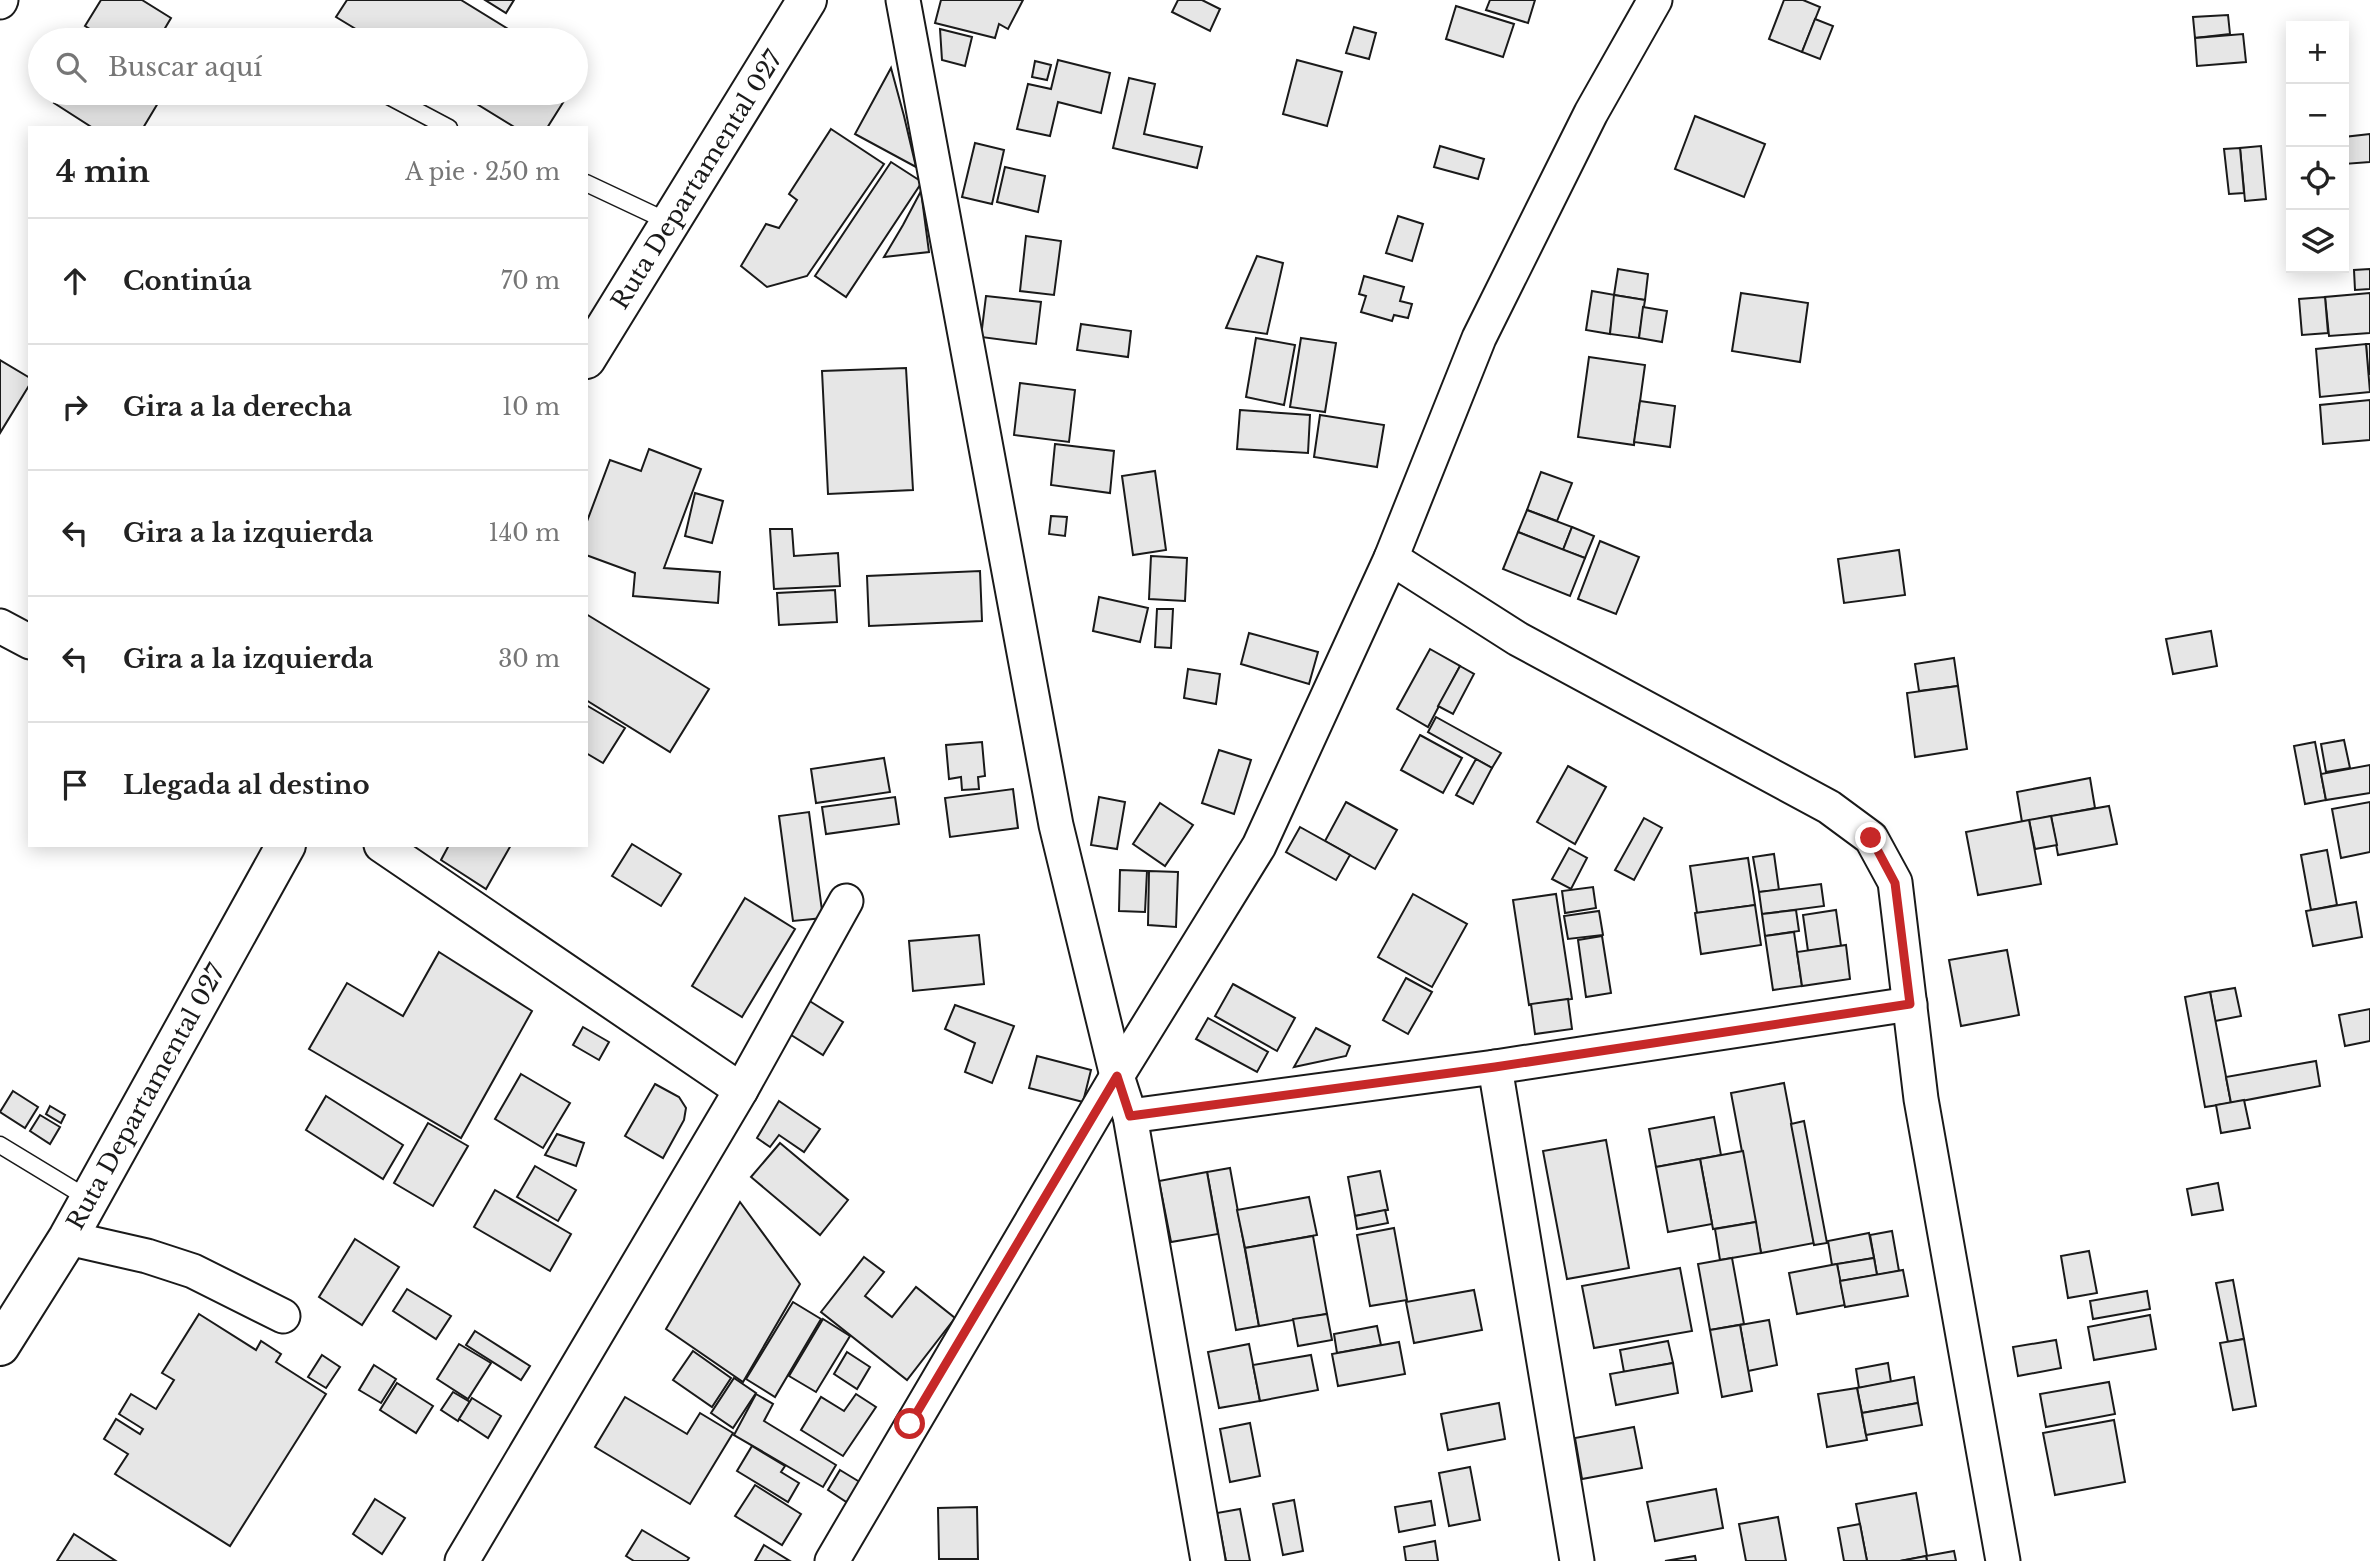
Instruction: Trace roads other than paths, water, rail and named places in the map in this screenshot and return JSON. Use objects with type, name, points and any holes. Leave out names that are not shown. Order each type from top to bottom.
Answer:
[{"type":"main road","name":"Ruta Departamental 027","points":[[588,356],[807,0]]},
{"type":"main road","name":"Ruta Departamental 027","points":[[0,1346],[68,1238],[285,847]]},
{"type":"street","points":[[903,0],[1056,825],[1117,1076],[1130,1116],[1208,1561]]},
{"type":"street","points":[[832,1561],[1117,1076],[1259,846],[1391,558],[1479,338],[1591,113],[1655,0]]},
{"type":"street","points":[[1391,558],[1518,639],[1829,807],[1871,838],[1895,883],[1921,1099],[2003,1561]]},
{"type":"street","points":[[0,626],[28,641]]},
{"type":"street","points":[[384,847],[741,1090]]},
{"type":"street","points":[[462,1561],[741,1090],[846,901]]},
{"type":"street","points":[[1130,1116],[1495,1067],[1910,1004]]},
{"type":"street","points":[[1495,1067],[1577,1561]]},
{"type":"street","points":[[68,1238],[147,1256],[193,1271],[283,1316]]},
{"type":"lane","points":[[406,105],[445,126]]},
{"type":"lane","points":[[588,184],[671,223]]},
{"type":"lane","points":[[0,1145],[89,1199]]}]
